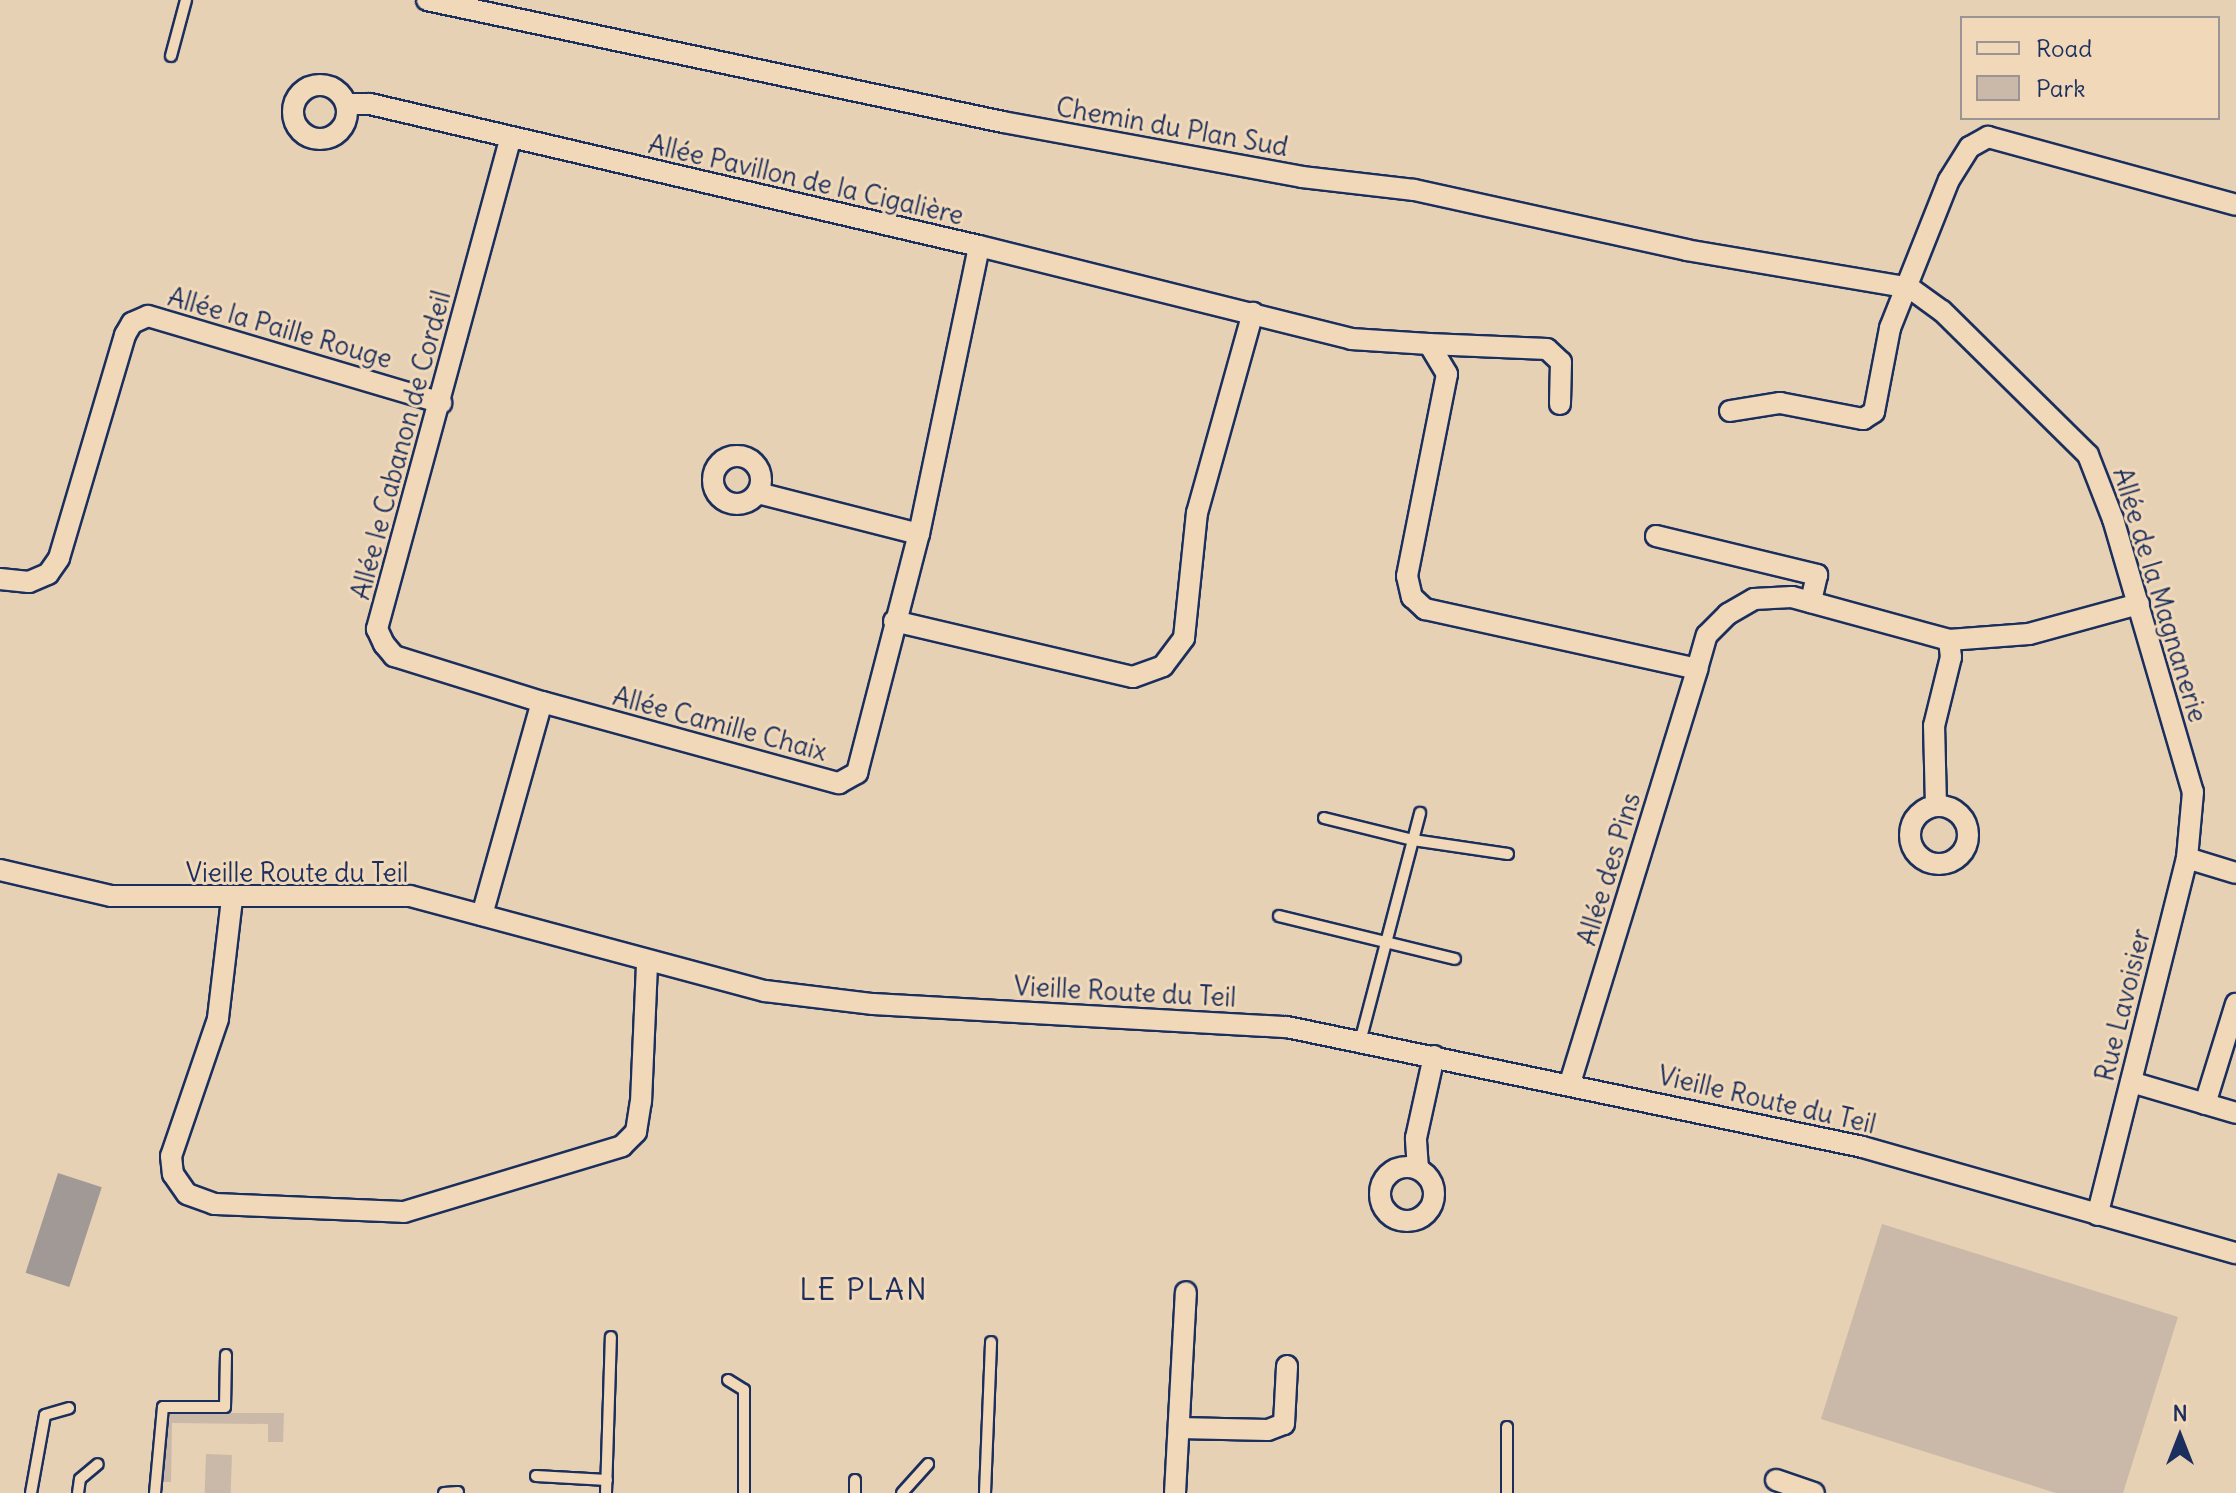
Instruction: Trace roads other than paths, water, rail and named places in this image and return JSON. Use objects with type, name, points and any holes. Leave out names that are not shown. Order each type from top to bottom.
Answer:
[{"type":"street","name":"Chemin du Plan Sud","points":[[427,0],[1003,122],[1287,175],[1414,190],[1686,250],[1910,288],[1942,311]]},
{"type":"street","name":"Allée Pavillon de la Cigalière","points":[[347,104],[370,104],[510,140],[979,246],[1351,339],[1547,349],[1561,362],[1560,404]]},
{"type":"street","points":[[1730,411],[1780,403],[1863,419],[1874,412],[1890,328],[1910,288],[1949,180],[1970,147],[1988,137],[2236,205]]},
{"type":"street","name":"Allée le Cabanon de Cordeil","points":[[510,140],[441,403],[377,629],[394,656],[542,702]]},
{"type":"street","name":"Allée Camille Chaix","points":[[542,702],[839,783],[857,773],[919,534],[979,246]]},
{"type":"street","name":"Allée de la Magnanerie","points":[[1942,311],[2088,455],[2139,604],[2193,792],[2187,858]]},
{"type":"street","points":[[894,621],[1133,677],[1163,666],[1184,638],[1197,513],[1253,313]]},
{"type":"street","name":"Allée la Paille Rouge","points":[[0,579],[29,582],[48,574],[59,558],[125,335],[132,323],[148,316],[441,403]]},
{"type":"street","points":[[1429,344],[1447,374],[1407,576],[1412,597],[1425,609],[1697,669]]},
{"type":"street","points":[[758,493],[919,534]]},
{"type":"street","points":[[1656,536],[1817,575],[1811,602]]},
{"type":"street","name":"Allée des Pins","points":[[1570,1083],[1707,635],[1728,614],[1754,599],[1792,597],[1949,640],[2029,634],[2139,604]]},
{"type":"street","points":[[1936,806],[1934,726],[1951,657],[1949,640]]},
{"type":"street","points":[[482,915],[542,702]]},
{"type":"street","points":[[2187,858],[2236,873]]},
{"type":"street","name":"Rue Lavoisier","points":[[2097,1215],[2187,858]]},
{"type":"street","name":"Vieille Route du Teil","points":[[0,870],[111,896],[232,899],[410,896],[647,962],[765,991],[873,1004],[1287,1027],[1570,1083],[1863,1147],[2236,1253]]},
{"type":"street","points":[[232,899],[218,1019],[171,1156],[173,1174],[187,1194],[214,1204],[404,1212],[622,1146],[636,1132],[641,1102],[647,962]]},
{"type":"street","points":[[2205,1104],[2236,1004]]},
{"type":"street","points":[[1418,1169],[1416,1138],[1434,1056]]},
{"type":"street","points":[[2131,1082],[2236,1113]]},
{"type":"street","points":[[1175,1493],[1186,1292]]},
{"type":"street","points":[[1179,1428],[1268,1430],[1284,1424],[1287,1366]]},
{"type":"street","points":[[1776,1480],[1814,1493]]},
{"type":"lane","points":[[171,56],[186,0]]},
{"type":"lane","points":[[1360,1042],[1420,813]]},
{"type":"lane","points":[[1324,818],[1413,840],[1508,854]]},
{"type":"lane","points":[[1279,916],[1455,959]]},
{"type":"lane","points":[[606,1493],[611,1337]]},
{"type":"lane","points":[[985,1493],[991,1342]]},
{"type":"lane","points":[[155,1493],[163,1407],[225,1407],[226,1355]]},
{"type":"lane","points":[[728,1380],[744,1390],[744,1493]]},
{"type":"lane","points":[[31,1493],[45,1415],[69,1408]]},
{"type":"lane","points":[[1507,1427],[1507,1493]]},
{"type":"lane","points":[[78,1493],[80,1479],[98,1464]]},
{"type":"lane","points":[[902,1493],[928,1464]]},
{"type":"lane","points":[[536,1476],[607,1480]]},
{"type":"lane","points":[[855,1480],[855,1493]]},
{"type":"lane","points":[[444,1493],[458,1492]]},
{"type":"district","name":"LE PLAN","points":[[864,1289]]}]
